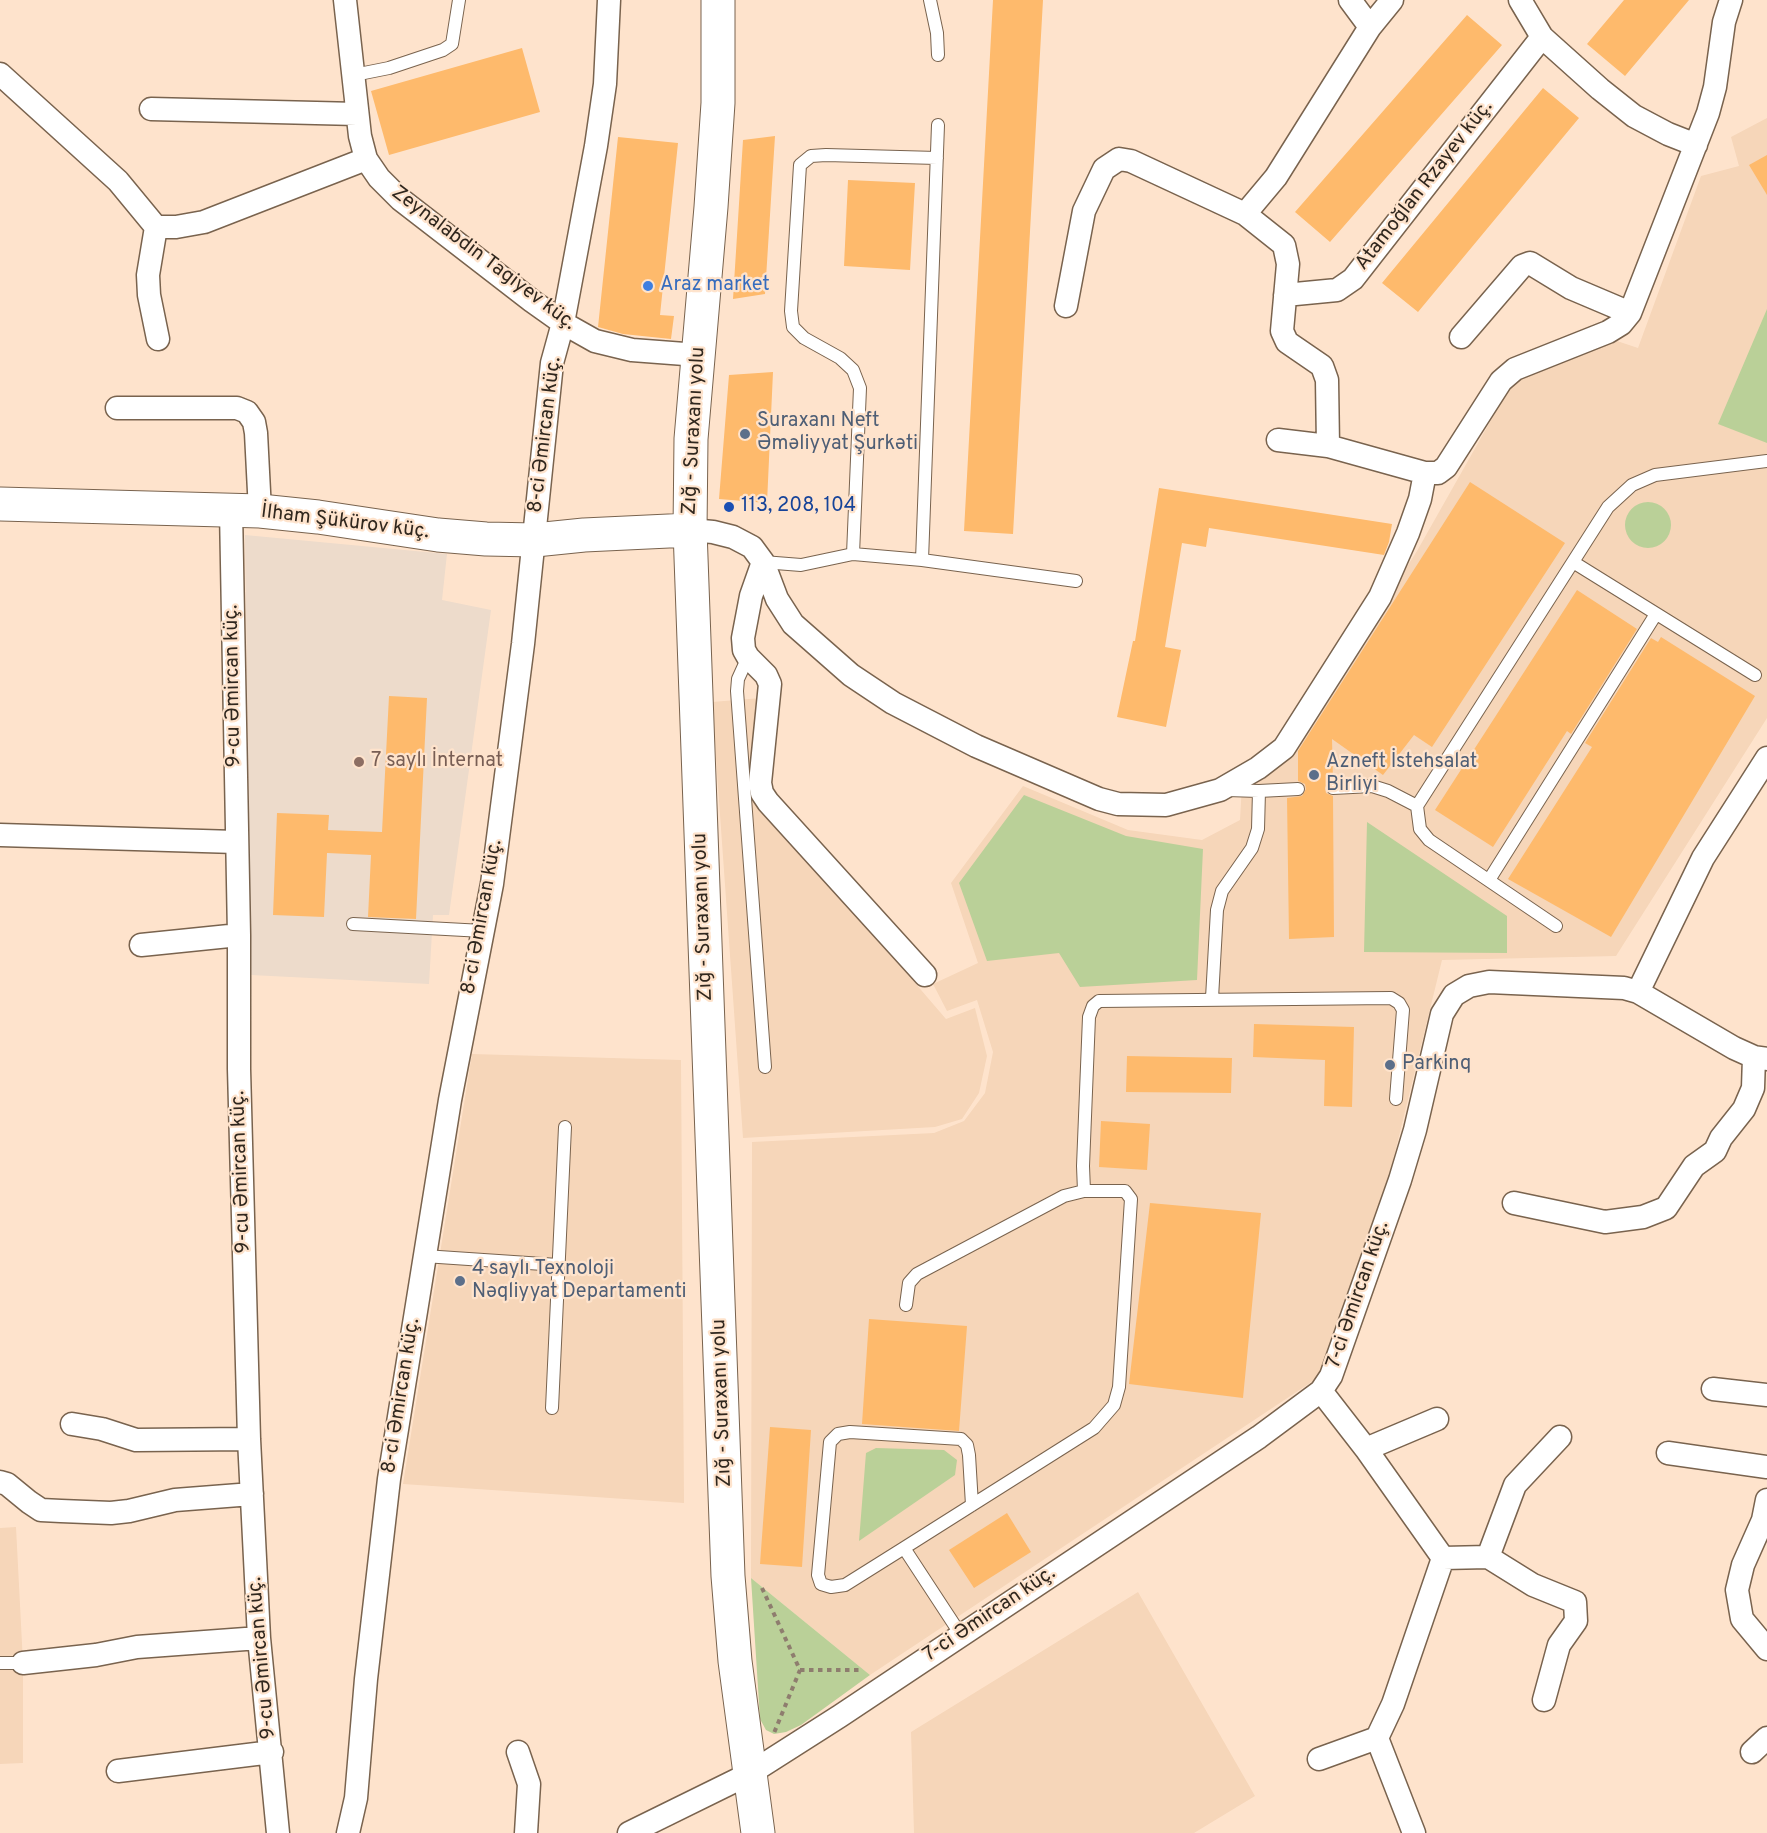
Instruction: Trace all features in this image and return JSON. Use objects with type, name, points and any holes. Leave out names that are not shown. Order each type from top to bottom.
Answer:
[{"type":"main road","name":"Zığ - Suraxanı yolu","points":[[718,0],[718,103],[691,440],[690,530],[728,1576],[735,1661],[758,1833]]},
{"type":"main road","name":"İlham Şükürov küç.","points":[[0,504],[245,511],[318,517],[438,535],[535,540],[584,535],[690,530]]},
{"type":"street","name":"Zeynalabdin Tagiyev küç.","points":[[345,0],[360,136],[366,159],[379,178],[400,199],[563,323],[595,341],[632,350],[698,355]]},
{"type":"street","name":"8-ci Əmircan küç.","points":[[348,1833],[356,1798],[366,1679],[389,1479],[450,1100],[492,884],[535,540],[552,363],[563,323],[596,146],[605,84],[609,0]]},
{"type":"street","points":[[1350,0],[1370,27]]},
{"type":"street","points":[[1245,214],[1276,177],[1370,27],[1392,0]]},
{"type":"street","points":[[1520,0],[1542,38],[1600,89],[1634,116],[1668,134],[1696,145]]},
{"type":"street","points":[[1278,440],[1328,446],[1425,473],[1438,473],[1446,466],[1501,381],[1515,369],[1608,332],[1621,324],[1630,313],[1696,145],[1715,87],[1724,22],[1731,0]]},
{"type":"street","name":"Atamoğlan Rzayev küç.","points":[[1285,295],[1337,290],[1353,279],[1542,38]]},
{"type":"street","points":[[0,74],[118,181],[156,227],[176,227],[204,222],[366,159]]},
{"type":"street","points":[[151,109],[357,114]]},
{"type":"street","points":[[1066,306],[1084,211],[1104,169],[1119,159],[1131,161],[1245,214],[1284,245],[1288,264],[1282,331],[1287,342],[1322,366],[1327,380],[1328,446]]},
{"type":"street","points":[[156,227],[148,275],[149,295],[158,339]]},
{"type":"street","points":[[1461,337],[1522,266],[1530,263],[1571,288],[1630,313]]},
{"type":"street","name":"9-cu Əmircan küç.","points":[[117,408],[237,408],[247,412],[254,422],[256,433],[245,511],[236,842],[239,1069],[249,1439],[259,1638],[272,1752],[278,1833]]},
{"type":"street","points":[[690,530],[733,537],[752,547],[763,562],[777,599],[793,624],[843,667],[893,703],[976,746],[1099,799],[1118,804],[1166,805],[1220,790],[1258,768],[1284,748],[1380,597],[1408,533],[1425,473]]},
{"type":"street","points":[[763,562],[751,596],[743,638],[744,650],[748,657],[766,675],[770,684],[760,783],[762,793],[925,975]]},
{"type":"street","points":[[1638,992],[1703,858],[1767,758]]},
{"type":"street","points":[[0,835],[236,842]]},
{"type":"street","points":[[141,945],[239,935]]},
{"type":"street","name":"7-ci Əmircan küç.","points":[[749,1774],[1258,1437],[1321,1391],[1331,1376],[1400,1180],[1442,1014],[1454,995],[1469,986],[1489,982],[1614,987],[1638,992],[1734,1048],[1760,1058]]},
{"type":"street","points":[[1514,1203],[1605,1222],[1642,1217],[1666,1208],[1694,1166],[1715,1151],[1721,1137],[1744,1108],[1753,1088],[1760,1058]]},
{"type":"street","points":[[1713,1389],[1767,1395]]},
{"type":"street","points":[[1321,1391],[1366,1449],[1443,1558]]},
{"type":"street","points":[[1366,1449],[1437,1419]]},
{"type":"street","points":[[72,1424],[102,1429],[136,1440],[249,1439]]},
{"type":"street","points":[[1488,1557],[1515,1485],[1560,1437]]},
{"type":"street","points":[[1668,1454],[1767,1467]]},
{"type":"street","points":[[0,1482],[7,1484],[41,1509],[61,1512],[129,1512],[175,1500],[252,1494]]},
{"type":"street","points":[[1767,1500],[1763,1520],[1743,1565],[1737,1590],[1742,1619],[1767,1649]]},
{"type":"street","points":[[1443,1558],[1488,1557],[1533,1585],[1575,1602],[1576,1621],[1559,1645],[1544,1700]]},
{"type":"street","points":[[1319,1759],[1377,1738],[1393,1704],[1443,1558]]},
{"type":"street","points":[[23,1663],[96,1655],[147,1646],[259,1638]]},
{"type":"street","points":[[1377,1738],[1414,1833]]},
{"type":"street","points":[[118,1771],[272,1752]]},
{"type":"street","points":[[518,1752],[529,1784],[526,1833]]},
{"type":"street","points":[[629,1833],[749,1774]]},
{"type":"lane","points":[[354,75],[389,68],[443,50],[452,44],[459,0]]},
{"type":"lane","points":[[930,0],[937,33],[938,55]]},
{"type":"lane","points":[[922,560],[938,125]]},
{"type":"lane","points":[[853,554],[860,388],[853,370],[840,358],[804,338],[793,327],[791,300],[800,165],[811,156],[826,154],[937,158]]},
{"type":"lane","points":[[1556,926],[1429,840],[1420,829],[1416,806],[1608,507],[1632,485],[1655,475],[1767,461]]},
{"type":"lane","points":[[763,562],[801,565],[853,554],[922,560],[1076,581]]},
{"type":"lane","points":[[1573,562],[1755,675]]},
{"type":"lane","points":[[1489,880],[1656,614]]},
{"type":"lane","points":[[748,657],[738,680],[737,690],[765,1067]]},
{"type":"lane","points":[[1333,788],[1372,786],[1388,791],[1416,806]]},
{"type":"lane","points":[[1220,790],[1298,789]]},
{"type":"lane","points":[[1212,998],[1217,910],[1222,891],[1252,848],[1258,829],[1258,791]]},
{"type":"lane","points":[[353,924],[483,931]]},
{"type":"lane","points":[[1084,1191],[1089,1017],[1093,1006],[1099,1001],[1212,998],[1391,998],[1399,1003],[1403,1010],[1396,1099]]},
{"type":"lane","points":[[552,1408],[566,1127]]},
{"type":"lane","points":[[906,1305],[909,1283],[917,1274],[1064,1196],[1084,1191],[1125,1191],[1131,1199],[1119,1387],[1114,1405],[1094,1428],[845,1586],[831,1587],[821,1584],[818,1575],[830,1442],[838,1434],[850,1432],[961,1439],[967,1445],[969,1455],[972,1505]]},
{"type":"lane","points":[[424,1256],[558,1265]]},
{"type":"lane","points":[[904,1548],[961,1635]]},
{"type":"lane","points":[[0,1663],[23,1663]]},
{"type":"path","points":[[762,1588],[800,1670],[774,1734]]},
{"type":"path","points":[[800,1670],[863,1670]]},
{"type":"shaded area","name":"Azneft İstehsalat Birliyi","points":[[1767,118],[1767,718],[1616,956],[1442,960],[1390,1173],[1319,1377],[870,1675],[751,1578],[752,1142],[934,1133],[964,1121],[985,1093],[993,1052],[977,1000],[947,1011],[933,984],[978,963],[951,883],[1023,786],[1128,830],[1202,840],[1240,820],[1242,784],[1278,768],[1417,551],[1512,383],[1617,341],[1638,348],[1701,176],[1739,166],[1731,137]]},
{"type":"shaded area","name":"7 saylı İnternat","points":[[245,535],[447,554],[442,600],[491,610],[449,915],[433,915],[429,984],[251,975]]},
{"type":"shaded area","points":[[761,698],[751,792],[946,1019],[975,1008],[987,1056],[979,1093],[962,1119],[935,1127],[743,1138],[712,702]]},
{"type":"shaded area","points":[[472,1054],[681,1060],[684,1503],[403,1484]]},
{"type":"shaded area","points":[[16,1527],[23,1663],[23,1763],[0,1764],[0,1528]]},
{"type":"shaded area","points":[[1138,1592],[1255,1796],[1194,1833],[914,1833],[911,1732]]},
{"type":"green space","points":[[1767,309],[1767,443],[1718,424]]},
{"type":"green space","points":[[1648,502],[1664,509],[1671,525],[1664,541],[1648,548],[1632,541],[1625,525],[1632,509]]},
{"type":"green space","points":[[1024,795],[1126,836],[1203,849],[1197,980],[1080,987],[1059,953],[987,961],[959,883]]},
{"type":"green space","points":[[1367,822],[1507,916],[1507,953],[1364,952]]},
{"type":"green space","points":[[876,1448],[944,1450],[957,1460],[955,1475],[859,1541],[866,1453]]},
{"type":"green space","points":[[751,1578],[870,1675],[801,1725],[786,1732],[774,1734],[766,1730],[760,1719]]},
{"type":"building","points":[[993,0],[1043,0],[1013,534],[964,531]]},
{"type":"building","points":[[1624,0],[1689,0],[1625,76],[1587,44]]},
{"type":"building","points":[[1467,15],[1502,45],[1330,242],[1295,212]]},
{"type":"building","points":[[522,48],[540,112],[389,155],[371,91]]},
{"type":"building","points":[[1543,88],[1579,118],[1418,312],[1382,283]]},
{"type":"building","points":[[775,136],[765,294],[733,299],[743,140]]},
{"type":"building","points":[[618,137],[678,143],[660,315],[674,316],[671,339],[623,334],[598,327]]},
{"type":"building","points":[[1767,155],[1767,195],[1749,165]]},
{"type":"building","points":[[848,180],[915,183],[910,270],[844,266]]},
{"type":"building","points":[[773,372],[767,503],[719,499],[729,375]]},
{"type":"building","points":[[1470,482],[1565,543],[1432,747],[1414,735],[1383,775],[1332,739],[1333,780],[1328,781],[1325,788],[1326,793],[1333,796],[1334,937],[1289,939],[1287,798],[1302,796],[1306,789],[1305,784],[1298,781],[1298,751]]},
{"type":"building","points":[[1159,488],[1392,524],[1384,555],[1209,528],[1206,547],[1182,543],[1165,647],[1181,650],[1166,727],[1117,717],[1133,641],[1135,641]]},
{"type":"building","points":[[1577,590],[1637,629],[1571,734],[1567,731],[1493,847],[1435,810]]},
{"type":"building","points":[[1661,637],[1755,696],[1611,937],[1508,879],[1592,747],[1585,743],[1651,638],[1658,642]]},
{"type":"building","points":[[389,696],[427,698],[416,919],[368,917],[371,855],[327,853],[324,917],[273,915],[277,813],[329,815],[328,830],[382,832]]},
{"type":"building","points":[[1254,1024],[1354,1027],[1352,1107],[1324,1106],[1325,1060],[1253,1057]]},
{"type":"building","points":[[1127,1056],[1232,1058],[1231,1093],[1126,1092]]},
{"type":"building","points":[[1101,1121],[1150,1124],[1147,1170],[1099,1167]]},
{"type":"building","points":[[1150,1203],[1261,1213],[1243,1398],[1129,1384]]},
{"type":"building","points":[[869,1319],[967,1326],[959,1431],[862,1424]]},
{"type":"building","points":[[770,1427],[811,1430],[802,1567],[760,1564]]},
{"type":"building","points":[[1007,1513],[1031,1552],[974,1588],[949,1550]]},
{"type":"place","name":"Araz market","points":[[648,286]]},
{"type":"place","name":"Suraxanı Neft Əməliyyat Şurkəti","points":[[745,434]]},
{"type":"place","name":"113, 208, 104","points":[[729,507]]},
{"type":"place","name":"7 saylı İnternat","points":[[359,762]]},
{"type":"place","name":"Azneft İstehsalat Birliyi","points":[[1314,775]]},
{"type":"place","name":"Parkinq","points":[[1390,1065]]},
{"type":"place","name":"4 saylı Texnoloji Nəqliyyat Departamenti","points":[[460,1281]]}]
